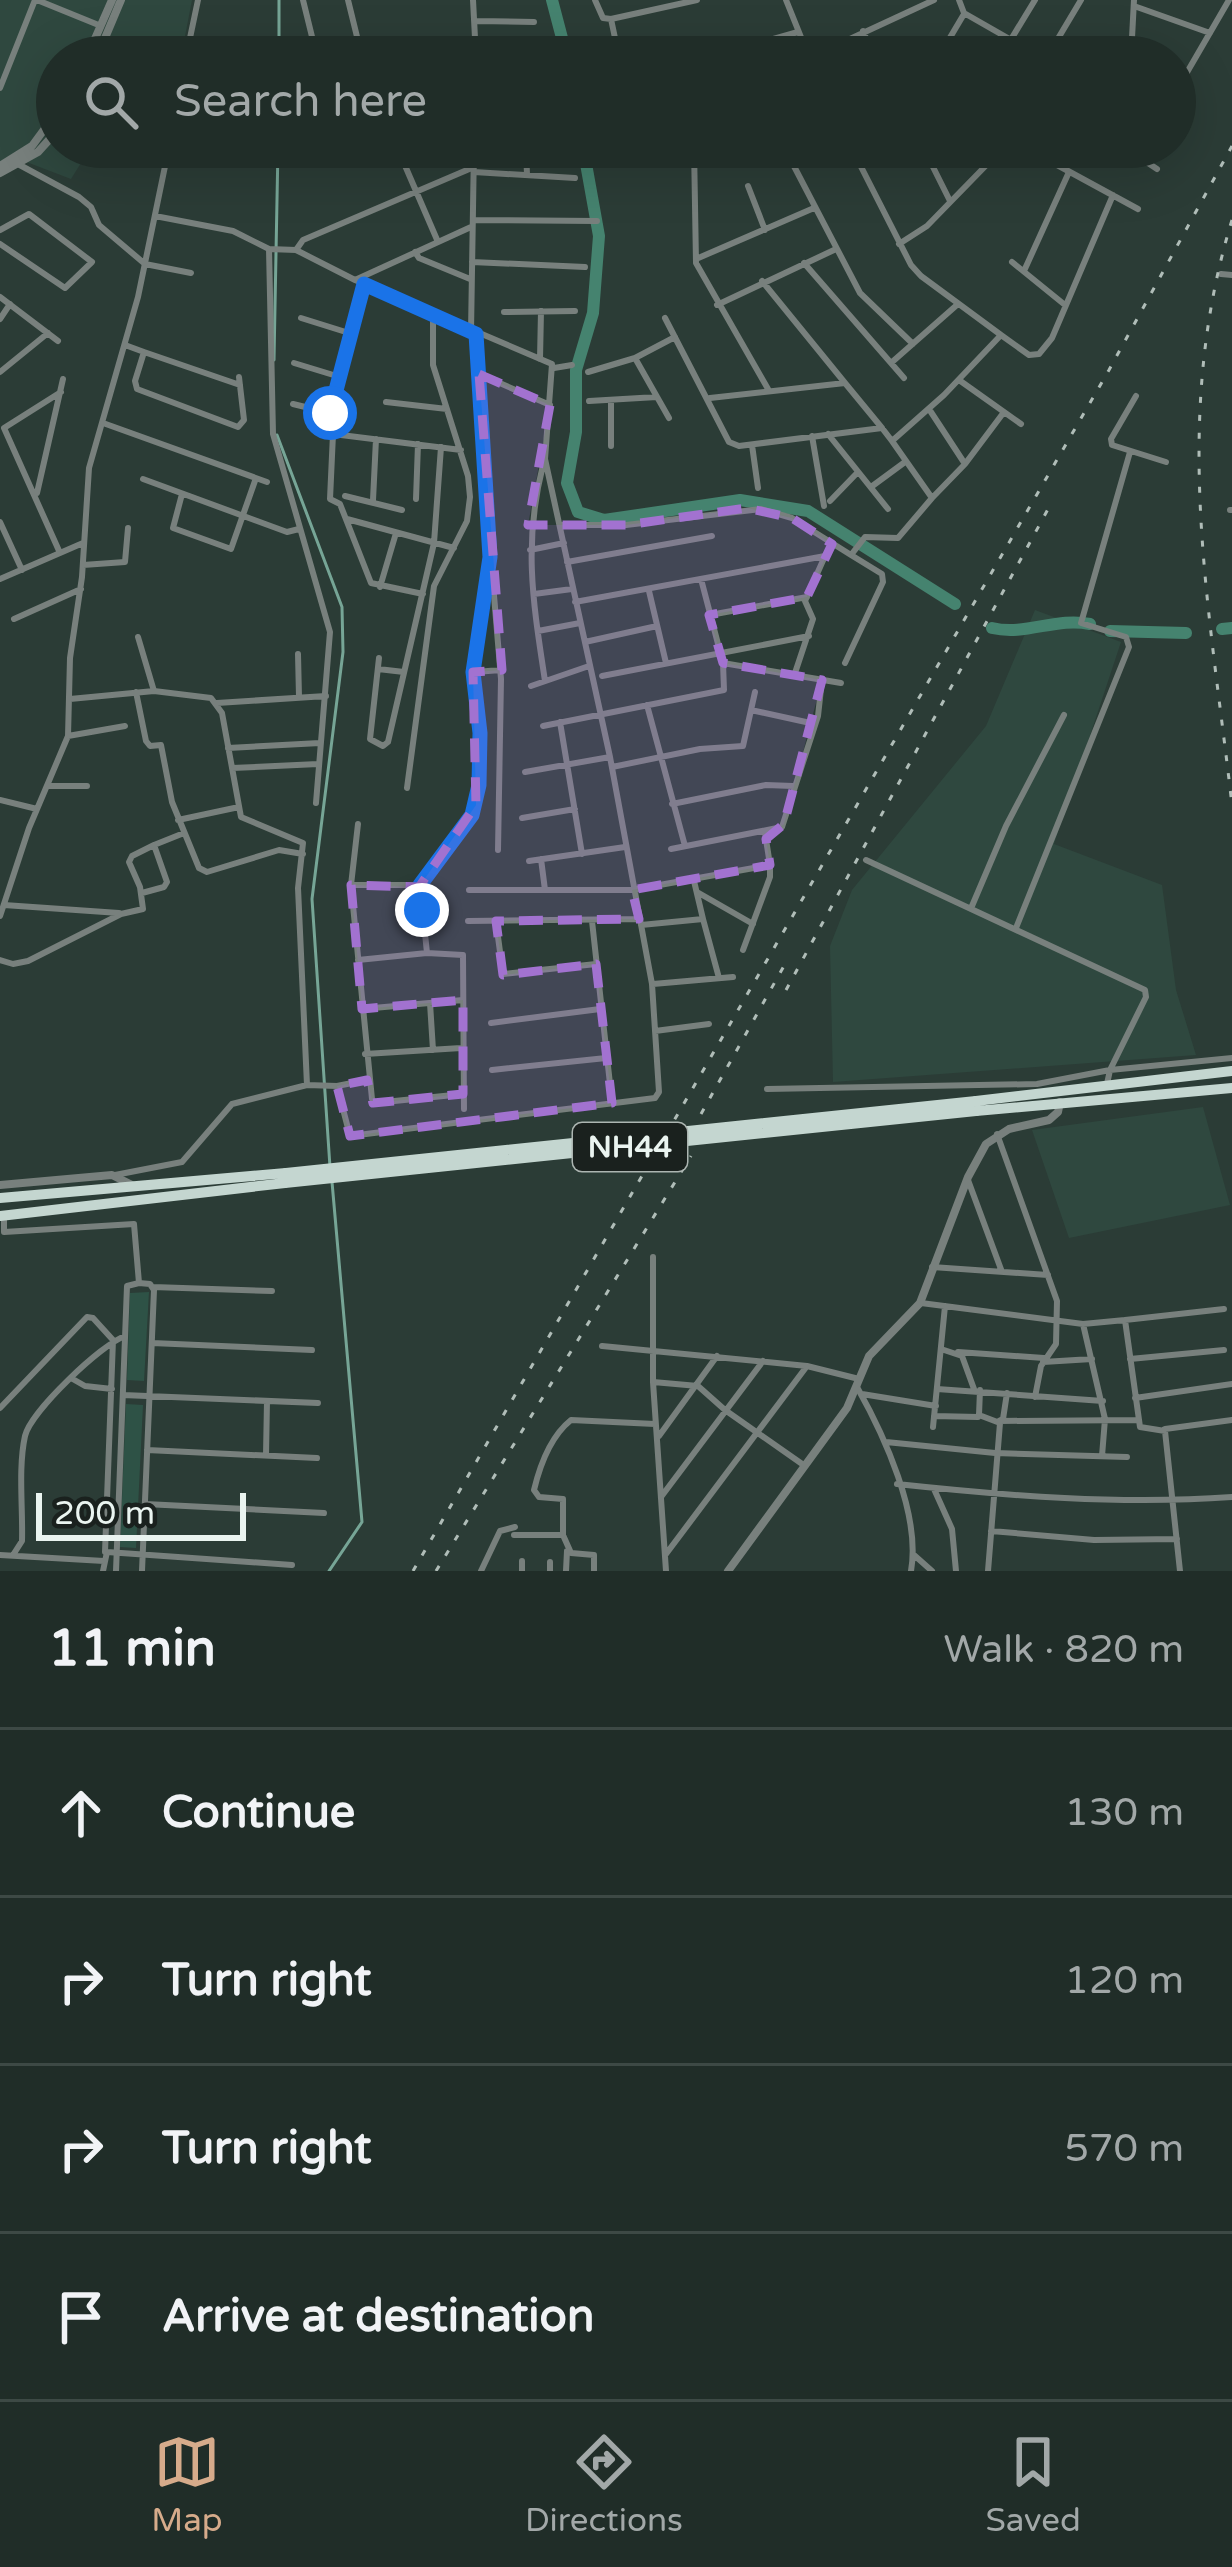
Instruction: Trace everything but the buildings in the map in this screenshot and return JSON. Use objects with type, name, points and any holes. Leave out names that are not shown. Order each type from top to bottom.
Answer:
[{"type":"highway","name":"NH44","points":[[976,1106],[1107,1084],[1232,1071]]},
{"type":"highway","name":"NH44","points":[[1,1216],[286,1178],[976,1106],[1232,1088]]},
{"type":"highway","name":"NH44","points":[[0,1198],[286,1178]]},
{"type":"street","points":[[0,88],[36,0],[101,26]]},
{"type":"street","points":[[96,36],[117,0]]},
{"type":"street","points":[[104,36],[117,0]]},
{"type":"street","points":[[190,36],[198,0]]},
{"type":"street","points":[[303,0],[312,36]]},
{"type":"street","points":[[348,0],[357,36]]},
{"type":"street","points":[[473,0],[476,36]]},
{"type":"street","points":[[596,0],[603,18],[611,19],[667,3],[698,0]]},
{"type":"street","points":[[786,0],[800,36]]},
{"type":"street","points":[[855,36],[916,4],[934,0]]},
{"type":"street","points":[[959,0],[964,14],[1001,36]]},
{"type":"street","points":[[1013,36],[1035,0]]},
{"type":"street","points":[[1058,36],[1081,0]]},
{"type":"street","points":[[1196,52],[1229,0]]},
{"type":"street","points":[[1132,36],[1134,3],[1210,33]]},
{"type":"street","points":[[951,36],[964,14]]},
{"type":"street","points":[[611,19],[615,36]]},
{"type":"street","points":[[476,21],[534,22]]},
{"type":"street","points":[[784,36],[798,32]]},
{"type":"street","points":[[863,32],[865,36]]},
{"type":"street","points":[[16,163],[36,141]]},
{"type":"street","points":[[0,170],[36,153]]},
{"type":"street","points":[[16,163],[79,197],[91,207],[99,225],[145,265],[191,273]]},
{"type":"street","points":[[121,914],[2,909],[68,736],[70,658],[86,486],[145,265],[165,168]]},
{"type":"street","points":[[406,168],[438,242]]},
{"type":"street","points":[[526,168],[526,176]]},
{"type":"street","points":[[694,168],[696,259],[768,389]]},
{"type":"street","points":[[794,168],[860,293],[914,344]]},
{"type":"street","points":[[861,168],[898,244],[922,276],[1029,355],[1040,354],[1052,338],[1113,195]]},
{"type":"street","points":[[934,168],[950,201]]},
{"type":"street","points":[[898,244],[926,226],[983,168]]},
{"type":"street","points":[[1062,168],[1138,208]]},
{"type":"street","points":[[474,170],[474,333],[501,670],[498,850]]},
{"type":"street","points":[[292,249],[303,240],[474,170],[575,178]]},
{"type":"street","points":[[1024,272],[1069,172]]},
{"type":"street","points":[[748,186],[765,230]]},
{"type":"street","points":[[696,259],[814,208]]},
{"type":"street","points":[[0,230],[29,214],[92,262],[65,288],[0,244]]},
{"type":"street","points":[[155,216],[233,231],[271,249],[292,249],[554,368],[572,365]]},
{"type":"street","points":[[355,280],[473,223],[597,221]]},
{"type":"street","points":[[271,249],[270,417],[330,632],[316,802]]},
{"type":"street","points":[[718,304],[834,250]]},
{"type":"street","points":[[415,252],[419,258],[472,280]]},
{"type":"street","points":[[472,262],[585,267]]},
{"type":"street","points":[[1012,262],[1065,304]]},
{"type":"street","points":[[804,263],[904,378]]},
{"type":"street","points":[[1221,274],[1232,275]]},
{"type":"street","points":[[762,281],[882,428],[932,498]]},
{"type":"street","points":[[364,284],[330,413],[329,499],[340,504],[370,583],[423,594]]},
{"type":"street","points":[[0,297],[58,341]]},
{"type":"street","points":[[0,319],[10,304]]},
{"type":"street","points":[[891,362],[958,304]]},
{"type":"street","points":[[540,359],[541,311]]},
{"type":"street","points":[[504,312],[575,311]]},
{"type":"street","points":[[407,788],[434,586],[467,521],[470,497],[461,449],[434,365],[434,315]]},
{"type":"street","points":[[302,318],[351,334]]},
{"type":"street","points":[[665,318],[729,442],[752,445],[882,428]]},
{"type":"street","points":[[0,372],[47,333]]},
{"type":"street","points":[[892,441],[1001,335]]},
{"type":"street","points":[[588,372],[635,358],[675,337]]},
{"type":"street","points":[[125,345],[240,381],[244,420],[238,427],[137,389],[144,352]]},
{"type":"street","points":[[635,358],[669,418]]},
{"type":"street","points":[[294,363],[340,377]]},
{"type":"street","points":[[545,681],[530,550],[554,368]]},
{"type":"street","points":[[479,374],[550,405]]},
{"type":"street","points":[[36,496],[63,380]]},
{"type":"street","points":[[959,380],[1021,424]]},
{"type":"street","points":[[708,398],[845,383]]},
{"type":"street","points":[[60,553],[2,424],[61,392]]},
{"type":"street","points":[[1136,396],[1111,439],[1116,448],[1166,462]]},
{"type":"street","points":[[589,401],[657,397]]},
{"type":"street","points":[[611,401],[611,446]]},
{"type":"street","points":[[386,402],[447,409]]},
{"type":"street","points":[[293,404],[330,413]]},
{"type":"street","points":[[929,409],[965,464]]},
{"type":"street","points":[[852,553],[865,537],[898,538],[965,464],[1004,412]]},
{"type":"street","points":[[104,423],[267,482]]},
{"type":"street","points":[[333,434],[461,449]]},
{"type":"street","points":[[828,434],[889,509]]},
{"type":"street","points":[[812,436],[827,503],[858,472]]},
{"type":"street","points":[[374,500],[376,439]]},
{"type":"street","points":[[416,500],[418,444]]},
{"type":"street","points":[[752,445],[758,488]]},
{"type":"street","points":[[380,658],[370,740],[374,745],[388,742],[423,594],[434,543],[442,447]]},
{"type":"street","points":[[1016,928],[1129,647],[1126,638],[1081,622],[1130,452]]},
{"type":"street","points":[[333,1085],[350,1136],[659,1094],[652,984],[610,757],[545,459]]},
{"type":"street","points":[[871,487],[905,462]]},
{"type":"street","points":[[182,494],[173,528],[231,549],[256,478]]},
{"type":"street","points":[[143,479],[287,532],[299,529]]},
{"type":"street","points":[[345,496],[402,510]]},
{"type":"street","points":[[560,525],[626,525],[747,508],[792,518],[882,574],[883,582],[845,663]]},
{"type":"street","points":[[346,519],[454,548]]},
{"type":"street","points":[[1,528],[22,570]]},
{"type":"street","points":[[82,565],[125,562],[128,528]]},
{"type":"street","points":[[380,587],[396,532]]},
{"type":"street","points":[[567,562],[712,536]]},
{"type":"street","points":[[0,579],[83,543]]},
{"type":"street","points":[[530,550],[564,543]]},
{"type":"street","points":[[794,676],[813,614],[805,604],[807,597],[832,544]]},
{"type":"street","points":[[575,602],[826,556]]},
{"type":"street","points":[[427,953],[420,885],[476,805],[480,733],[473,672],[490,557]]},
{"type":"street","points":[[543,726],[724,690],[723,664],[701,579]]},
{"type":"street","points":[[14,619],[80,589]]},
{"type":"street","points":[[534,594],[572,589]]},
{"type":"street","points":[[649,589],[667,663]]},
{"type":"street","points":[[709,615],[807,597]]},
{"type":"street","points":[[538,631],[580,623]]},
{"type":"street","points":[[584,642],[658,626]]},
{"type":"street","points":[[602,676],[809,636]]},
{"type":"street","points":[[138,637],[154,691]]},
{"type":"street","points":[[298,654],[299,697]]},
{"type":"street","points":[[723,664],[842,683]]},
{"type":"street","points":[[531,686],[590,666]]},
{"type":"street","points":[[378,669],[404,672]]},
{"type":"street","points":[[473,672],[501,670]]},
{"type":"street","points":[[671,849],[782,827],[815,724],[822,680]]},
{"type":"street","points":[[69,700],[154,691],[204,694],[217,703],[326,696]]},
{"type":"street","points":[[136,692],[146,740],[161,748],[178,820],[202,871],[279,850],[303,854]]},
{"type":"street","points":[[612,767],[707,748],[743,746],[755,692]]},
{"type":"street","points":[[217,703],[238,807],[247,820],[300,839],[300,972],[307,1085]]},
{"type":"street","points":[[647,705],[685,847]]},
{"type":"street","points":[[752,710],[815,724]]},
{"type":"street","points":[[972,906],[1006,826],[1064,715]]},
{"type":"street","points":[[560,722],[583,854]]},
{"type":"street","points":[[68,736],[125,726]]},
{"type":"street","points":[[228,748],[321,743]]},
{"type":"street","points":[[525,772],[610,757]]},
{"type":"street","points":[[232,768],[320,764]]},
{"type":"street","points":[[673,804],[766,784],[793,786]]},
{"type":"street","points":[[48,786],[86,786]]},
{"type":"street","points":[[0,800],[38,809]]},
{"type":"street","points":[[178,820],[238,807]]},
{"type":"street","points":[[522,818],[575,809]]},
{"type":"street","points":[[358,824],[351,885],[367,1080],[375,1103],[463,1094]]},
{"type":"street","points":[[0,960],[28,961],[121,914],[143,909],[130,858],[184,833]]},
{"type":"street","points":[[743,950],[770,865],[765,833]]},
{"type":"street","points":[[142,893],[167,882],[154,845]]},
{"type":"street","points":[[529,861],[625,847]]},
{"type":"street","points":[[541,859],[545,890]]},
{"type":"street","points":[[866,860],[1145,990],[1107,1084]]},
{"type":"street","points":[[469,890],[632,890],[770,865]]},
{"type":"street","points":[[0,866],[14,870]]},
{"type":"street","points":[[694,881],[718,978]]},
{"type":"street","points":[[351,885],[420,885]]},
{"type":"street","points":[[697,892],[752,924]]},
{"type":"street","points":[[468,921],[704,919]]},
{"type":"street","points":[[496,921],[503,974],[596,964]]},
{"type":"street","points":[[592,921],[612,1103]]},
{"type":"street","points":[[357,961],[427,953],[463,955],[464,1108]]},
{"type":"street","points":[[652,984],[733,977]]},
{"type":"street","points":[[362,1009],[463,1000]]},
{"type":"street","points":[[430,1003],[433,1050]]},
{"type":"street","points":[[491,1023],[601,1009]]},
{"type":"street","points":[[655,1031],[710,1024]]},
{"type":"street","points":[[365,1054],[461,1048]]},
{"type":"street","points":[[492,1070],[606,1058]]},
{"type":"street","points":[[767,1089],[1037,1084],[1110,1070],[1232,1058]]},
{"type":"street","points":[[0,1185],[112,1175],[182,1162],[232,1104],[307,1085],[367,1080]]},
{"type":"street","points":[[728,1571],[859,1387],[868,1356],[920,1303],[986,1144],[997,1133],[1049,1120],[1060,1102]]},
{"type":"street","points":[[997,1133],[1057,1301],[1056,1344],[1044,1360],[1035,1397]]},
{"type":"street","points":[[112,1175],[136,1187]]},
{"type":"street","points":[[968,1178],[1002,1272]]},
{"type":"street","points":[[1,1216],[4,1232],[134,1224],[139,1283]]},
{"type":"street","points":[[653,1257],[653,1382],[666,1571]]},
{"type":"street","points":[[932,1267],[1049,1275]]},
{"type":"street","points":[[116,1571],[127,1286],[272,1291]]},
{"type":"street","points":[[142,1571],[153,1287]]},
{"type":"street","points":[[920,1303],[1083,1324],[1224,1310]]},
{"type":"street","points":[[933,1427],[945,1306]]},
{"type":"street","points":[[0,1408],[87,1317],[113,1340],[103,1571]]},
{"type":"street","points":[[1125,1320],[1142,1430],[1232,1420]]},
{"type":"street","points":[[1083,1324],[1106,1419],[1102,1457]]},
{"type":"street","points":[[13,1556],[22,1541],[27,1430],[71,1378],[113,1340],[125,1336]]},
{"type":"street","points":[[152,1342],[312,1350]]},
{"type":"street","points":[[602,1346],[807,1366],[935,1411],[999,1421],[1139,1420]]},
{"type":"street","points":[[941,1349],[1044,1360],[1092,1358]]},
{"type":"street","points":[[1130,1359],[1224,1350]]},
{"type":"street","points":[[958,1352],[977,1390],[982,1417]]},
{"type":"street","points":[[656,1438],[717,1357]]},
{"type":"street","points":[[659,1500],[763,1361]]},
{"type":"street","points":[[664,1556],[807,1366]]},
{"type":"street","points":[[71,1378],[85,1386],[112,1389]]},
{"type":"street","points":[[653,1382],[698,1385],[725,1410],[805,1466]]},
{"type":"street","points":[[1136,1398],[1232,1384]]},
{"type":"street","points":[[859,1387],[886,1442],[910,1516],[911,1571]]},
{"type":"street","points":[[937,1389],[1102,1401]]},
{"type":"street","points":[[988,1571],[995,1453],[1007,1393]]},
{"type":"street","points":[[123,1395],[318,1403]]},
{"type":"street","points":[[266,1402],[266,1455]]},
{"type":"street","points":[[566,1571],[563,1499],[539,1497],[534,1490],[545,1454],[571,1420],[656,1424]]},
{"type":"street","points":[[1165,1429],[1180,1571]]},
{"type":"street","points":[[886,1442],[995,1453],[1127,1457]]},
{"type":"street","points":[[146,1450],[317,1458]]},
{"type":"street","points":[[897,1484],[993,1494],[1172,1502],[1232,1497]]},
{"type":"street","points":[[933,1488],[951,1525],[956,1571]]},
{"type":"street","points":[[146,1504],[324,1513]]},
{"type":"street","points":[[991,1531],[1094,1540],[1177,1539]]},
{"type":"street","points":[[481,1571],[500,1532],[563,1535]]},
{"type":"street","points":[[568,1550],[592,1554],[594,1571]]},
{"type":"street","points":[[0,1555],[117,1554],[292,1565]]},
{"type":"street","points":[[914,1555],[932,1571]]},
{"type":"highlighted area","points":[[479,374],[550,405],[528,525],[626,525],[747,508],[792,518],[832,544],[807,597],[709,615],[723,663],[822,680],[784,824],[766,839],[770,865],[632,890],[639,919],[496,921],[503,975],[596,964],[612,1103],[350,1136],[337,1086],[367,1080],[373,1103],[463,1094],[463,1000],[362,1009],[351,885],[419,887],[476,805],[473,672],[502,670]]},
{"type":"shaded area","points":[[0,0],[192,0],[185,36],[36,36],[36,166],[16,158],[0,162]]},
{"type":"shaded area","points":[[42,168],[78,168],[71,179]]},
{"type":"shaded area","points":[[1035,610],[1121,642],[1054,844],[1162,885],[1176,990],[1196,1055],[833,1082],[830,946],[852,890],[986,726]]},
{"type":"shaded area","points":[[1203,1107],[1230,1205],[1069,1238],[1032,1130]]},
{"type":"shaded area","points":[[149,1292],[144,1381],[127,1380],[130,1293]]},
{"type":"shaded area","points":[[126,1404],[143,1405],[136,1548],[120,1547]]},
{"type":"waterway","points":[[279,0],[279,36]]},
{"type":"waterway","points":[[552,0],[561,36]]},
{"type":"waterway","points":[[274,360],[278,168]]},
{"type":"waterway","points":[[587,168],[599,236],[593,313],[576,370],[576,432],[567,483],[578,512],[604,520],[740,500],[808,511],[955,604]]},
{"type":"waterway","points":[[277,435],[342,607],[343,652],[312,899],[330,1167]]},
{"type":"waterway","points":[[992,628],[1090,624]]},
{"type":"waterway","points":[[1222,629],[1232,628]]},
{"type":"waterway","points":[[1110,631],[1186,633]]},
{"type":"waterway","points":[[329,1571],[362,1522],[332,1182]]},
{"type":"railway","points":[[413,1571],[1109,370],[1232,146]]},
{"type":"railway","points":[[1232,220],[1214,294],[1199,439],[1206,584],[1232,805]]},
{"type":"railway","points":[[786,990],[1053,500]]},
{"type":"railway","points":[[701,1114],[785,964]]},
{"type":"railway","points":[[436,1571],[691,1156]]},
{"type":"route","points":[[330,413],[364,284],[476,334],[490,557],[473,672],[480,733],[479,785],[472,815],[420,885],[422,910]]}]
